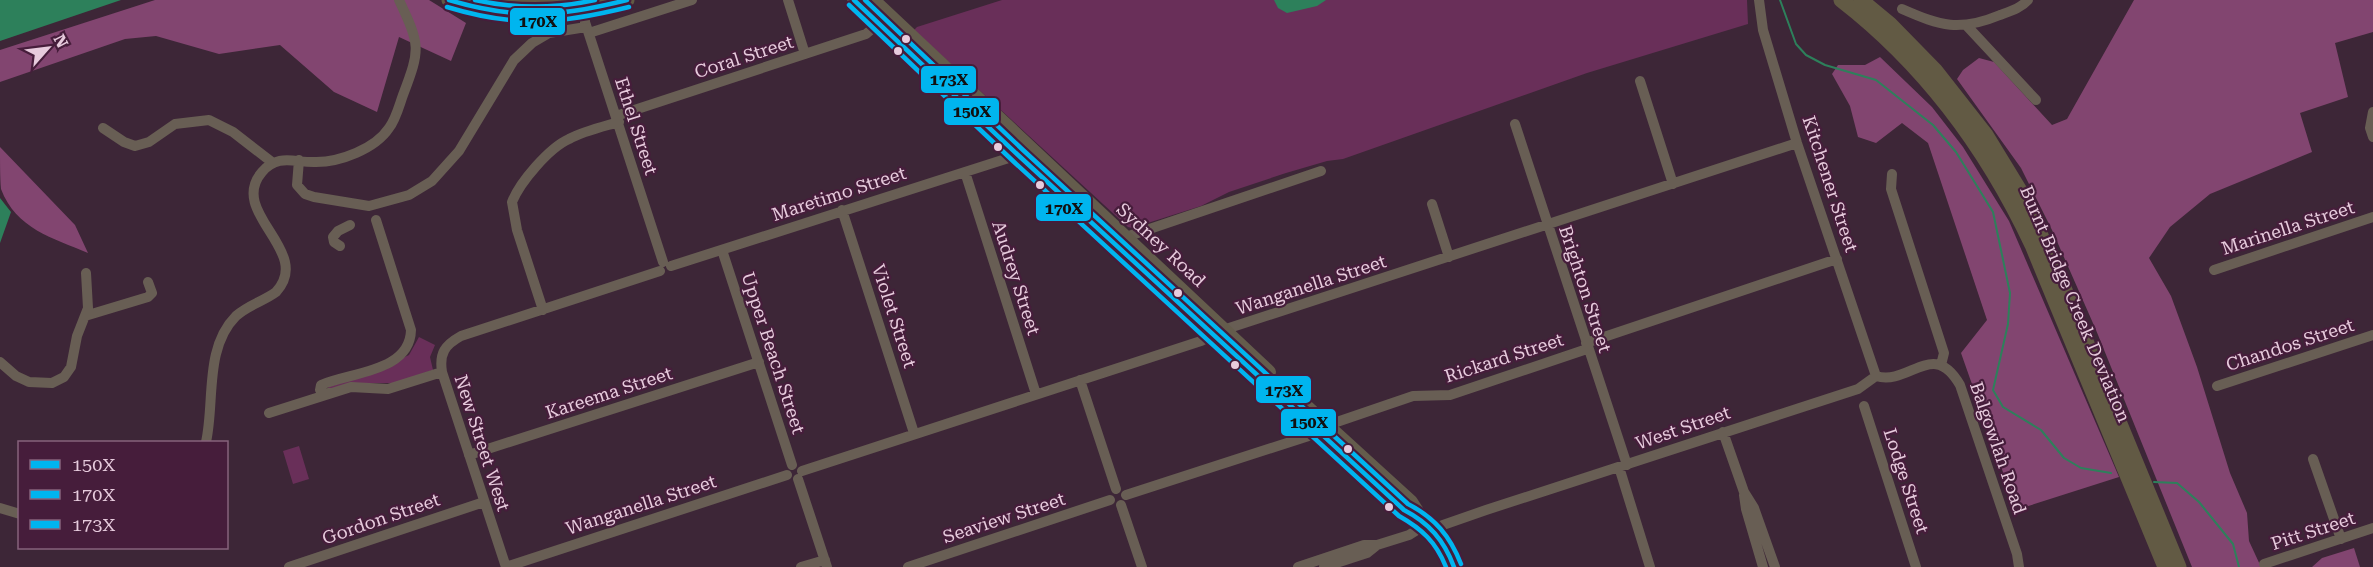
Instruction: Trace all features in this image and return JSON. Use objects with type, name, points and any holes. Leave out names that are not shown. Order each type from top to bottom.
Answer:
[{"type":"highway","points":[[449,0],[497,14],[540,16],[567,13],[627,0]]},
{"type":"highway","points":[[487,0],[536,5],[577,0]]},
{"type":"highway","name":"Burnt Bridge Creek Deviation","points":[[1840,0],[1884,36],[1922,74],[1956,116],[1993,170],[2032,245],[2165,567]]},
{"type":"highway","name":"Burnt Bridge Creek Deviation","points":[[1861,0],[1905,39],[1964,104],[2022,194],[2058,273],[2179,567]]},
{"type":"main road","name":"Sydney Road","points":[[854,0],[1220,332],[1324,429],[1404,510],[1428,524],[1447,548],[1454,567]]},
{"type":"main road","name":"Sydney Road","points":[[873,0],[1022,150]]},
{"type":"street","points":[[206,441],[218,348],[225,331],[244,310],[276,292],[286,278],[285,257],[263,221],[255,202],[256,181],[265,168],[273,162],[281,159],[317,162],[344,156],[373,144],[390,128],[414,65],[416,49],[416,36],[399,0]]},
{"type":"street","name":"Ethel Street","points":[[577,0],[665,266]]},
{"type":"street","points":[[299,160],[297,185],[305,194],[314,197],[369,206],[409,195],[432,181],[448,165],[459,151],[508,68],[531,43],[549,33],[692,0]]},
{"type":"street","points":[[788,0],[805,54]]},
{"type":"street","name":"Kitchener Street","points":[[1759,0],[1763,30],[1797,143],[1876,376]]},
{"type":"street","points":[[1902,9],[1934,23],[1967,26],[1981,23],[2023,6],[2028,0]]},
{"type":"street","name":"Coral Street","points":[[543,310],[517,230],[512,202],[520,187],[557,147],[568,139],[617,119],[866,34],[879,22]]},
{"type":"street","points":[[1967,26],[2036,100]]},
{"type":"street","points":[[1640,81],[1673,184]]},
{"type":"street","points":[[2373,112],[2370,128],[2373,137]]},
{"type":"street","points":[[103,128],[124,142],[135,146],[149,142],[175,124],[209,120],[233,132],[273,162]]},
{"type":"street","name":"Brighton Street","points":[[1515,124],[1587,346],[1650,567]]},
{"type":"street","name":"Wanganella Street","points":[[506,567],[1201,341],[1220,332],[1797,143]]},
{"type":"street","name":"Maretimo Street","points":[[461,336],[543,310],[665,266],[965,172],[1022,150]]},
{"type":"street","points":[[1119,239],[1321,171]]},
{"type":"street","name":"Audrey Street","points":[[965,172],[1036,394]]},
{"type":"street","points":[[1892,174],[1891,189],[1944,353],[1941,365]]},
{"type":"street","points":[[1432,204],[1449,257]]},
{"type":"street","name":"Violet Street","points":[[842,210],[914,433]]},
{"type":"street","name":"Marinella Street","points":[[2214,270],[2373,217]]},
{"type":"street","points":[[328,393],[324,394],[320,390],[321,385],[388,363],[404,353],[411,339],[411,330],[376,220]]},
{"type":"street","points":[[340,246],[334,242],[333,237],[338,231],[350,225]]},
{"type":"street","name":"Upper Beach Street","points":[[722,250],[826,563]]},
{"type":"street","name":"Rickard Street","points":[[1324,429],[1413,396],[1450,395],[1837,259]]},
{"type":"street","points":[[0,362],[23,380],[37,384],[57,382],[64,377],[71,368],[77,336],[88,308],[86,273]]},
{"type":"street","points":[[85,316],[148,297],[152,293],[148,282]]},
{"type":"street","name":"Chandos Street","points":[[2217,386],[2373,335]]},
{"type":"street","name":"New Street West","points":[[461,336],[447,344],[441,353],[442,372],[506,567]]},
{"type":"street","name":"Kareema Street","points":[[469,455],[759,362]]},
{"type":"street","name":"West Street","points":[[1298,567],[1364,545],[1377,545],[1409,535],[1428,524],[1443,525],[1863,387],[1876,376],[1893,377],[1928,364],[1941,365]]},
{"type":"street","name":"Balgowlah Road","points":[[1941,365],[1954,375],[1960,385],[2017,554],[2019,567]]},
{"type":"street","points":[[269,412],[351,387],[388,389],[442,372]]},
{"type":"street","points":[[1080,380],[1121,496],[1142,567]]},
{"type":"street","name":"Lodge Street","points":[[1864,406],[1916,567]]},
{"type":"street","points":[[1121,496],[1324,429]]},
{"type":"street","points":[[1723,432],[1744,492],[1746,509],[1764,567]]},
{"type":"street","points":[[2313,459],[2341,539]]},
{"type":"street","points":[[1744,492],[1754,508],[1775,567]]},
{"type":"street","name":"Seaview Street","points":[[908,567],[1110,500],[1113,504],[1121,496]]},
{"type":"street","name":"Gordon Street","points":[[289,567],[484,502]]},
{"type":"street","points":[[0,508],[18,513]]},
{"type":"street","name":"Pitt Street","points":[[2264,564],[2373,528]]},
{"type":"street","name":"West Street","points":[[1324,567],[1366,553],[1377,545]]},
{"type":"street","points":[[801,567],[826,563]]},
{"type":"shaded area","points":[[0,0],[121,0],[0,41]]},
{"type":"shaded area","points":[[155,0],[429,0],[466,23],[451,61],[399,37],[377,112],[334,92],[280,45],[219,54],[156,36],[125,39],[0,82],[0,50]]},
{"type":"shaded area","points":[[1002,0],[1747,0],[1748,24],[1587,73],[1343,159],[1327,161],[1229,192],[1201,206],[1132,228],[1128,227],[914,30],[917,27]]},
{"type":"shaded area","points":[[1274,0],[1326,0],[1317,6],[1287,13],[1278,8]]},
{"type":"shaded area","points":[[2134,0],[2373,0],[2373,32],[2335,43],[2348,97],[2300,113],[2312,152],[2210,194],[2170,227],[2149,258],[2171,296],[2197,367],[2230,473],[2247,513],[2249,541],[2261,567],[2192,567],[2096,330],[2052,230],[2021,168],[1957,79],[1963,70],[1979,58],[1994,62],[2052,125],[2067,119]]},
{"type":"shaded area","points":[[1880,57],[1932,107],[1963,147],[2009,221],[2119,477],[2022,508],[2005,478],[1961,353],[1987,320],[1928,143],[1902,123],[1876,143],[1858,137],[1850,106],[1832,74],[1838,65],[1865,65]]},
{"type":"shaded area","points":[[0,147],[75,225],[88,253],[49,237],[16,214],[1,189]]},
{"type":"shaded area","points":[[0,198],[11,212],[0,243]]},
{"type":"shaded area","points":[[419,337],[435,345],[430,357],[433,370],[395,383],[351,383],[329,390],[328,386],[379,369],[409,355]]},
{"type":"shaded area","points":[[299,446],[309,479],[293,484],[283,451]]},
{"type":"shaded area","points":[[2354,548],[2360,567],[2312,567],[2322,558]]},
{"type":"waterway","points":[[1780,0],[1796,44],[1806,55],[1825,65],[1876,80],[1933,125],[1956,152],[1993,212],[2010,293],[2008,324],[1993,390],[2003,407],[2041,430],[2064,458],[2081,468],[2111,473]]},
{"type":"waterway","points":[[2154,482],[2177,483],[2199,502],[2233,544],[2239,567]]},
{"type":"transit line","name":"150X","points":[[449,0],[496,11],[538,14],[580,10],[627,0]]},
{"type":"transit line","name":"173X","points":[[475,0],[535,7],[595,0]]},
{"type":"transit line","name":"150X","points":[[854,0],[1018,155],[1404,510],[1435,533],[1454,567]]},
{"type":"transit line","name":"173X","points":[[865,0],[1023,150],[1408,504],[1434,522],[1447,536],[1461,564]]},
{"type":"transit line","name":"170X","points":[[849,5],[1013,161],[1399,516],[1421,531],[1438,550],[1446,567]]},
{"type":"transit line","name":"170X","points":[[447,7],[472,14],[517,21],[559,20],[629,7]]}]
